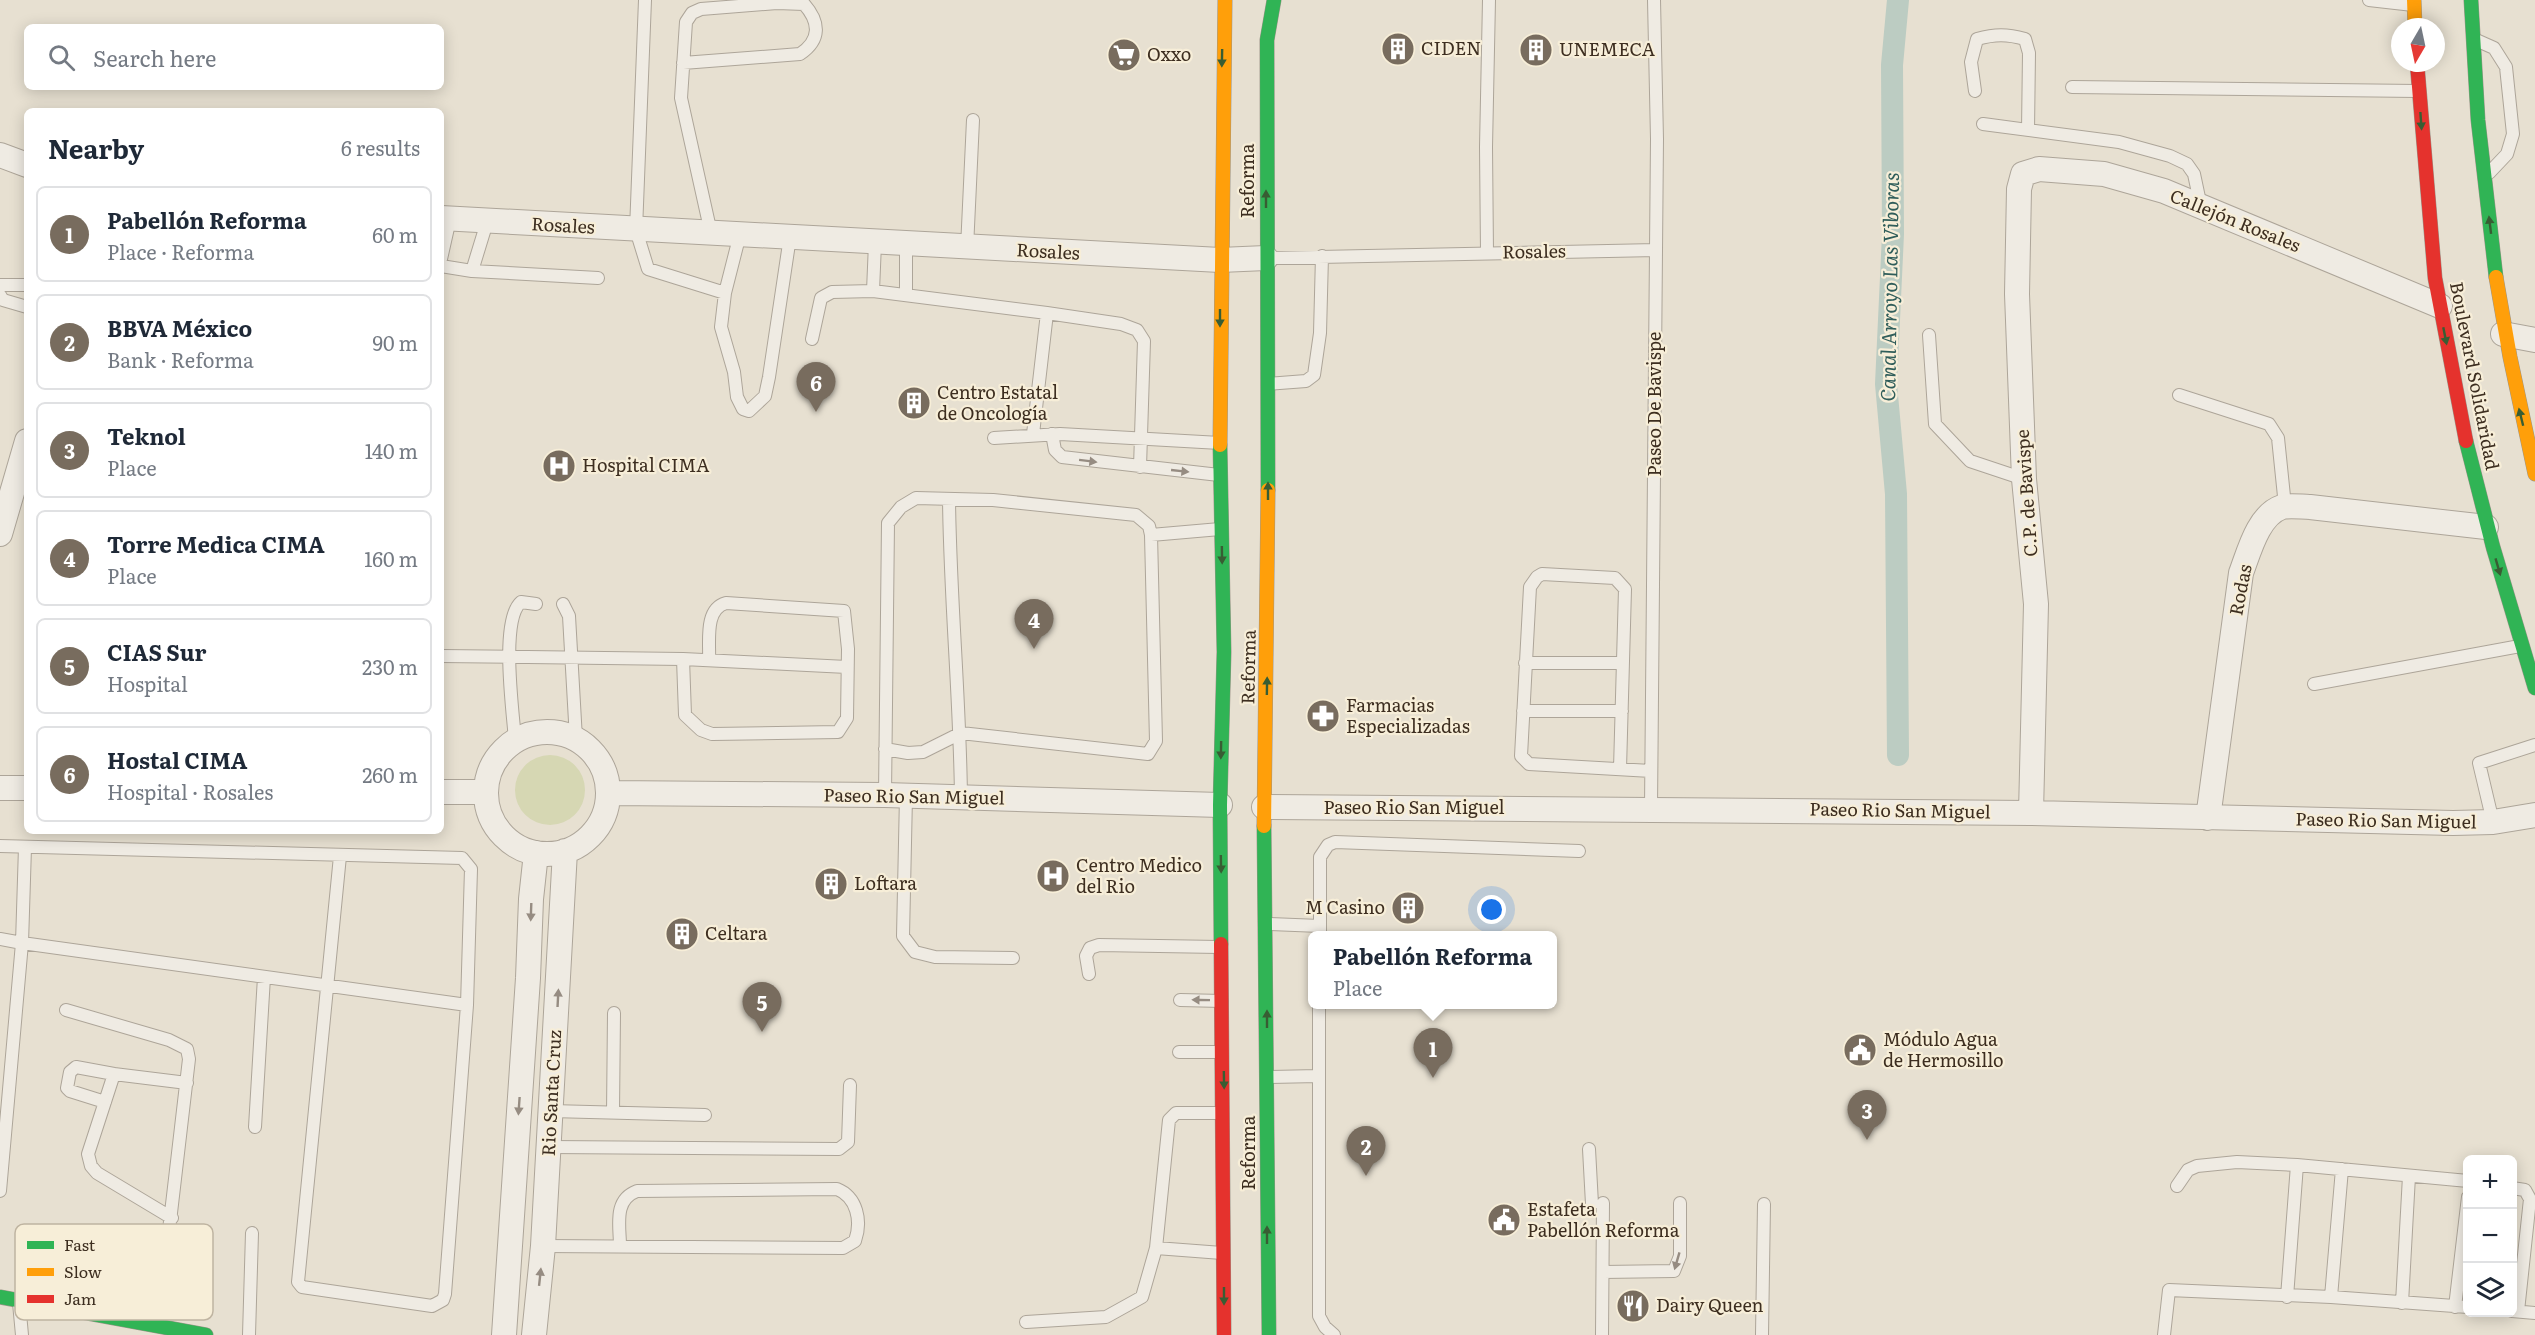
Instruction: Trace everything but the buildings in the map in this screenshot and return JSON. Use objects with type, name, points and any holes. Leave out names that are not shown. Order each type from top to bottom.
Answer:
[{"type":"main road","name":"Reforma","points":[[1224,0],[1220,260],[1220,475],[1224,652],[1224,1335]]},
{"type":"main road","name":"Reforma","points":[[1269,1335],[1264,807],[1268,665],[1266,258],[1267,40],[1274,0]]},
{"type":"main road","points":[[2414,3],[2415,18]]},
{"type":"main road","name":"Boulevard Solidaridad","points":[[2471,5],[2484,178],[2503,333],[2535,474]]},
{"type":"main road","name":"Boulevard Solidaridad","points":[[2418,72],[2440,306],[2486,527],[2535,688]]},
{"type":"main road","points":[[1224,652],[1239,653]]},
{"type":"main road","points":[[1252,669],[1256,755],[1265,780]]},
{"type":"main road","points":[[1249,925],[1255,938],[1266,950]]},
{"type":"main road","points":[[0,1297],[15,1299]]},
{"type":"main road","points":[[118,1320],[206,1335]]},
{"type":"street","points":[[0,155],[24,164]]},
{"type":"street","name":"Callejón Rosales","points":[[2023,174],[2039,169],[2104,174],[2164,191],[2440,306]]},
{"type":"street","name":"C.P. de Bavispe","points":[[2023,174],[2019,189],[2017,294],[2024,479],[2036,604],[2031,813]]},
{"type":"street","name":"Rosales","points":[[446,218],[967,248],[1220,260],[1266,258]]},
{"type":"street","points":[[2503,333],[2535,340]]},
{"type":"street","points":[[0,530],[24,451]]},
{"type":"street","points":[[2285,506],[2486,527]]},
{"type":"street","name":"Rodas","points":[[2208,818],[2241,573],[2251,545],[2265,522],[2274,511],[2285,506]]},
{"type":"street","points":[[535,732],[556,732],[576,738],[593,752],[604,769],[608,793],[606,810],[598,828],[583,843],[565,852],[536,853],[517,846],[500,832],[489,814],[485,792],[489,772],[500,753],[515,740],[535,732]]},
{"type":"street","points":[[0,788],[24,788]]},
{"type":"street","points":[[444,792],[485,792]]},
{"type":"street","name":"Paseo Rio San Miguel","points":[[608,793],[961,798],[1224,816]]},
{"type":"street","name":"Paseo Rio San Miguel","points":[[1264,807],[1651,808],[2031,813],[2453,823],[2493,822],[2535,815]]},
{"type":"street","name":"Rio Santa Cruz","points":[[534,1335],[543,1246],[565,852]]},
{"type":"street","name":"Rio Santa Cruz","points":[[504,1335],[528,978],[531,899],[536,853]]},
{"type":"lane","points":[[645,0],[636,230],[648,269],[725,293]]},
{"type":"lane","points":[[1487,253],[1486,147],[1489,0]]},
{"type":"lane","name":"Paseo De Bavispe","points":[[1651,808],[1656,250],[1654,0]]},
{"type":"lane","points":[[2369,0],[2414,3]]},
{"type":"lane","points":[[2471,5],[2482,0]]},
{"type":"lane","points":[[683,63],[800,54],[812,46],[817,36],[811,12],[804,4],[777,3],[700,9],[692,13],[686,22],[683,63],[681,98],[711,233]]},
{"type":"lane","points":[[1975,91],[1971,62],[1977,39],[1994,34],[2025,39],[2029,53],[2028,130]]},
{"type":"lane","points":[[2473,39],[2493,48],[2506,67],[2513,134],[2507,154],[2484,178]]},
{"type":"lane","points":[[2072,87],[2419,91]]},
{"type":"lane","points":[[967,248],[973,120]]},
{"type":"lane","points":[[1983,124],[2119,142],[2170,156],[2187,164],[2194,174],[2202,207]]},
{"type":"lane","points":[[444,234],[446,218]]},
{"type":"lane","points":[[472,271],[487,222]]},
{"type":"lane","points":[[740,234],[725,293],[721,327],[734,372],[737,397],[743,409],[749,411],[765,396],[790,237]]},
{"type":"lane","points":[[873,291],[874,243]]},
{"type":"lane","points":[[906,245],[906,295]]},
{"type":"lane","name":"Rosales","points":[[1266,258],[1656,250]]},
{"type":"lane","points":[[1267,384],[1306,381],[1314,375],[1320,333],[1322,256]]},
{"type":"lane","points":[[444,266],[472,271],[598,278]]},
{"type":"lane","points":[[0,285],[24,285]]},
{"type":"lane","points":[[812,339],[821,298],[826,294],[873,291],[1047,313],[1120,324],[1137,330],[1144,341],[1140,467]]},
{"type":"lane","points":[[0,296],[3,300],[24,306]]},
{"type":"lane","points":[[1033,434],[1047,313]]},
{"type":"lane","points":[[1929,335],[1935,424],[1970,461],[2024,479]]},
{"type":"lane","points":[[2179,395],[2269,424],[2278,438],[2285,506]]},
{"type":"lane","points":[[994,438],[1053,434],[1221,443]]},
{"type":"lane","points":[[1053,434],[1055,450],[1062,457],[1220,475]]},
{"type":"lane","points":[[885,748],[923,752],[961,733],[1144,756],[1153,749],[1156,741],[1149,526],[1136,515],[993,500],[916,498],[901,507],[888,523],[885,748],[895,796],[903,936],[915,952],[935,957],[1013,958]]},
{"type":"lane","points":[[949,499],[950,569],[961,733],[961,798]]},
{"type":"lane","points":[[1151,535],[1221,529]]},
{"type":"lane","points":[[1620,769],[1625,589],[1615,578],[1542,574],[1530,587],[1521,756],[1529,764],[1651,771]]},
{"type":"lane","points":[[515,740],[508,656],[517,606],[521,602],[536,604]]},
{"type":"lane","points":[[683,659],[685,715],[701,730],[712,734],[838,732],[847,718],[844,611],[726,603],[713,609],[709,660]]},
{"type":"lane","points":[[563,604],[569,615],[576,738]]},
{"type":"lane","points":[[2314,684],[2522,645]]},
{"type":"lane","points":[[444,656],[683,659],[847,667]]},
{"type":"lane","points":[[1526,663],[1623,663]]},
{"type":"lane","points":[[1523,711],[1622,711]]},
{"type":"lane","points":[[2493,822],[2479,763],[2535,745]]},
{"type":"lane","points":[[1266,924],[1320,931],[1320,857],[1328,845],[1335,842],[1579,851]]},
{"type":"lane","points":[[0,846],[462,858],[467,862],[471,869],[467,1005],[443,1300],[432,1306],[302,1287],[298,1282],[340,856]]},
{"type":"lane","points":[[0,1191],[22,943],[25,848]]},
{"type":"lane","points":[[0,939],[467,1005]]},
{"type":"lane","points":[[1089,974],[1086,956],[1090,948],[1099,945],[1223,947]]},
{"type":"lane","points":[[255,1127],[264,976]]},
{"type":"lane","points":[[1180,1000],[1223,1001]]},
{"type":"lane","points":[[1319,1009],[1319,1316],[1324,1328],[1334,1335]]},
{"type":"lane","points":[[66,1010],[180,1045],[187,1050],[189,1059],[187,1083],[170,1224]]},
{"type":"lane","points":[[613,1113],[614,1013]]},
{"type":"lane","points":[[1179,1052],[1223,1052]]},
{"type":"lane","points":[[105,1102],[67,1088],[70,1072],[76,1067],[187,1083]]},
{"type":"lane","points":[[114,1074],[88,1154],[91,1166],[98,1173],[171,1218]]},
{"type":"lane","points":[[1267,1077],[1318,1077]]},
{"type":"lane","points":[[549,1147],[839,1149],[848,1142],[850,1085]]},
{"type":"lane","points":[[551,1111],[705,1115]]},
{"type":"lane","points":[[1026,1322],[1107,1317],[1142,1297],[1156,1248],[1169,1120],[1176,1113],[1224,1113]]},
{"type":"lane","points":[[1589,1149],[1597,1203],[1603,1272],[1602,1335]]},
{"type":"lane","points":[[2177,1186],[2188,1170],[2197,1166],[2237,1162],[2297,1165],[2463,1181]]},
{"type":"lane","points":[[2287,1297],[2297,1165]]},
{"type":"lane","points":[[2331,1297],[2342,1169]]},
{"type":"lane","points":[[2402,1303],[2409,1176]]},
{"type":"lane","points":[[543,1246],[843,1248],[855,1241],[857,1234],[855,1202],[848,1193],[837,1189],[637,1191],[623,1200],[620,1207],[620,1246]]},
{"type":"lane","points":[[2517,1189],[2526,1191],[2530,1199],[2517,1303]]},
{"type":"lane","points":[[1603,1272],[1674,1271],[1680,1256],[1680,1203]]},
{"type":"lane","points":[[1762,1335],[1764,1204]]},
{"type":"lane","points":[[2164,1335],[2169,1290],[2287,1297],[2331,1297],[2461,1307],[2467,1209]]},
{"type":"lane","points":[[249,1335],[252,1233]]},
{"type":"lane","points":[[1156,1248],[1224,1253]]},
{"type":"lane","points":[[2517,1311],[2535,1313]]},
{"type":"lane","points":[[21,1320],[22,1335]]},
{"type":"lane","points":[[158,1328],[159,1320]]},
{"type":"green space","points":[[550,755],[563,758],[575,765],[582,777],[585,790],[582,803],[575,815],[563,822],[550,825],[537,822],[525,815],[518,803],[515,790],[518,777],[525,765],[537,758]]},
{"type":"waterway","name":"Canal Arroyo Las Viboras","points":[[1898,0],[1892,65],[1893,234],[1886,384],[1896,494],[1898,755]]},
{"type":"traffic: fast","points":[[1268,490],[1267,40],[1274,0]]},
{"type":"traffic: fast","points":[[2471,0],[2478,120],[2496,277]]},
{"type":"traffic: fast","points":[[2466,441],[2493,547],[2535,688]]},
{"type":"traffic: fast","points":[[1220,445],[1224,652],[1220,805],[1221,944]]},
{"type":"traffic: fast","points":[[1264,826],[1269,1335]]},
{"type":"traffic: fast","points":[[0,1297],[15,1300]]},
{"type":"traffic: fast","points":[[125,1320],[206,1335]]},
{"type":"traffic: slow","points":[[1220,445],[1225,0]]},
{"type":"traffic: slow","points":[[2414,0],[2415,18]]},
{"type":"traffic: slow","points":[[2496,277],[2510,357],[2535,474]]},
{"type":"traffic: slow","points":[[1264,826],[1268,490]]},
{"type":"traffic: jam","points":[[2418,72],[2435,278],[2466,441]]},
{"type":"traffic: jam","points":[[1221,944],[1224,1335]]},
{"type":"place","name":"CIDEN","points":[[1398,49]]},
{"type":"place","name":"UNEMECA","points":[[1536,50]]},
{"type":"place","name":"Oxxo","points":[[1124,55]]},
{"type":"place","name":"Centro Estatal de Oncología","points":[[914,403]]},
{"type":"place","name":"Hostal CIMA","points":[[816,412]]},
{"type":"place","name":"Hospital CIMA","points":[[559,466]]},
{"type":"place","name":"Torre Medica CIMA","points":[[1034,649]]},
{"type":"place","name":"Farmacias Especializadas","points":[[1323,716]]},
{"type":"place","name":"Centro Medico del Rio","points":[[1053,876]]},
{"type":"place","name":"Loftara","points":[[831,884]]},
{"type":"place","name":"M Casino","points":[[1408,908]]},
{"type":"place","name":"Celtara","points":[[682,934]]},
{"type":"place","name":"CIAS Sur","points":[[762,1032]]},
{"type":"place","name":"Módulo Agua de Hermosillo","points":[[1860,1050]]},
{"type":"place","name":"Pabellón Reforma","points":[[1433,1078]]},
{"type":"place","name":"Teknol","points":[[1867,1140]]},
{"type":"place","name":"BBVA México","points":[[1366,1176]]},
{"type":"place","name":"Estafeta Pabellón Reforma","points":[[1504,1220]]},
{"type":"place","name":"Dairy Queen","points":[[1633,1306]]}]
